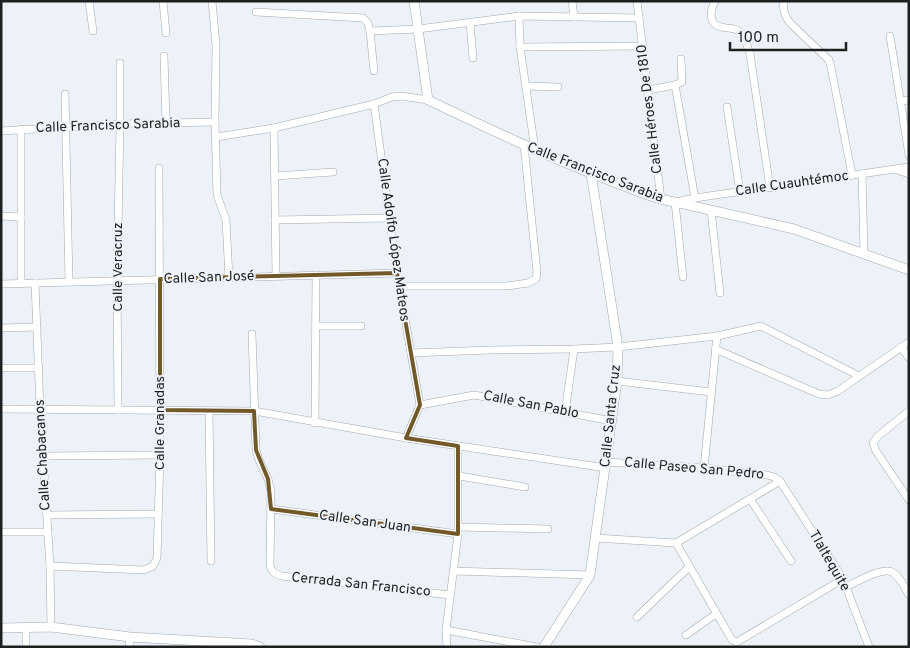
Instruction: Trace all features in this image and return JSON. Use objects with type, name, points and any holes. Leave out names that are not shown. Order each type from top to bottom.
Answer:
[{"type":"street","points":[[89,1],[93,31]]},
{"type":"street","points":[[163,1],[166,33]]},
{"type":"street","points":[[212,1],[216,45],[215,122],[217,195],[226,220],[229,278]]},
{"type":"street","points":[[414,1],[428,100]]},
{"type":"street","points":[[572,1],[574,17]]},
{"type":"street","name":"Calle Héroes De 1810","points":[[637,1],[661,200]]},
{"type":"street","points":[[715,1],[711,12],[711,19],[716,25],[740,31],[744,36],[750,54],[770,188]]},
{"type":"street","points":[[784,1],[786,19],[829,60],[832,67],[852,175]]},
{"type":"street","points":[[256,12],[362,18],[368,23],[370,30],[374,71]]},
{"type":"street","points":[[370,30],[418,30],[519,16],[639,18]]},
{"type":"street","points":[[519,16],[520,47],[536,150]]},
{"type":"street","points":[[470,23],[473,58]]},
{"type":"street","points":[[890,36],[909,155]]},
{"type":"street","points":[[520,47],[643,46]]},
{"type":"street","points":[[164,56],[166,123]]},
{"type":"street","points":[[648,90],[682,82],[681,59]]},
{"type":"street","name":"Calle Veracruz","points":[[118,410],[117,280],[120,64]]},
{"type":"street","points":[[675,85],[695,198]]},
{"type":"street","points":[[526,86],[558,86]]},
{"type":"street","points":[[65,94],[69,282]]},
{"type":"street","name":"Calle Francisco Sarabia","points":[[374,104],[392,97],[401,96],[428,100],[524,145],[661,200],[794,229],[909,270]]},
{"type":"street","points":[[900,101],[909,100]]},
{"type":"street","points":[[216,138],[274,128],[374,104]]},
{"type":"street","name":"Calle Adolfo López Mateos","points":[[374,104],[397,273],[420,405]]},
{"type":"street","points":[[727,107],[740,192]]},
{"type":"street","name":"Calle Francisco Sarabia","points":[[1,131],[120,124],[215,122]]},
{"type":"street","points":[[274,128],[276,276]]},
{"type":"street","points":[[21,129],[21,284]]},
{"type":"street","points":[[399,286],[507,286],[528,283],[536,279],[537,272],[524,145]]},
{"type":"street","name":"Calle Cuauhtémoc","points":[[675,202],[909,167]]},
{"type":"street","name":"Calle Granadas","points":[[50,566],[144,570],[153,566],[157,558],[160,455],[159,168]]},
{"type":"street","points":[[894,169],[909,174]]},
{"type":"street","points":[[275,176],[333,172]]},
{"type":"street","name":"Calle Santa Cruz","points":[[544,647],[590,576],[617,381],[618,347],[591,173]]},
{"type":"street","points":[[862,174],[864,254]]},
{"type":"street","points":[[675,202],[683,277]]},
{"type":"street","points":[[711,210],[720,293]]},
{"type":"street","points":[[1,216],[21,217]]},
{"type":"street","points":[[275,220],[389,218]]},
{"type":"street","name":"Calle San José","points":[[1,284],[397,273]]},
{"type":"street","points":[[316,275],[316,423]]},
{"type":"street","name":"Calle Chabacanos","points":[[36,283],[40,409],[50,566],[51,627]]},
{"type":"street","points":[[316,326],[361,326]]},
{"type":"street","points":[[410,352],[618,347],[717,336],[761,326],[859,376]]},
{"type":"street","points":[[1,328],[37,327]]},
{"type":"street","points":[[252,334],[256,450],[272,492],[271,509]]},
{"type":"street","points":[[704,468],[717,336]]},
{"type":"street","points":[[715,349],[819,394],[828,395],[838,391],[909,342]]},
{"type":"street","points":[[901,347],[909,358]]},
{"type":"street","points":[[565,413],[574,349]]},
{"type":"street","points":[[1,368],[39,368]]},
{"type":"street","points":[[617,381],[711,392]]},
{"type":"street","name":"Calle San Pablo","points":[[420,405],[474,395],[612,421]]},
{"type":"street","points":[[406,438],[420,405]]},
{"type":"street","points":[[1,409],[254,411]]},
{"type":"street","points":[[209,411],[211,561]]},
{"type":"street","name":"Calle Paseo San Pedro","points":[[254,411],[458,446],[606,465],[704,468],[767,475],[780,481]]},
{"type":"street","points":[[909,411],[878,436],[873,443],[876,451],[909,500]]},
{"type":"street","points":[[447,647],[446,630],[458,531],[458,446]]},
{"type":"street","points":[[43,456],[160,455]]},
{"type":"street","points":[[459,476],[524,487]]},
{"type":"street","points":[[595,538],[676,543],[780,481]]},
{"type":"street","name":"Tlaltequite","points":[[780,481],[843,579],[869,647]]},
{"type":"street","points":[[750,499],[791,562]]},
{"type":"street","name":"Calle San Juan","points":[[271,509],[458,531],[548,529]]},
{"type":"street","name":"Cerrada San Francisco","points":[[271,509],[270,566],[274,572],[281,576],[450,595]]},
{"type":"street","points":[[47,515],[158,514]]},
{"type":"street","points":[[1,532],[48,532]]},
{"type":"street","points":[[676,543],[732,640],[737,642],[843,579]]},
{"type":"street","points":[[637,617],[689,567]]},
{"type":"street","points":[[453,571],[590,576]]},
{"type":"street","points":[[846,587],[882,571],[891,571],[900,578],[909,594]]},
{"type":"street","points":[[686,635],[716,614]]},
{"type":"street","points":[[1,628],[51,627],[173,643],[252,644],[260,647]]},
{"type":"street","points":[[26,628],[26,647]]},
{"type":"street","points":[[446,630],[537,647]]},
{"type":"street","points":[[130,637],[130,647]]},
{"type":"highlighted area","points":[[397,273],[420,405],[406,438],[458,446],[458,534],[271,509],[268,479],[256,450],[254,411],[160,410],[160,279]]}]
